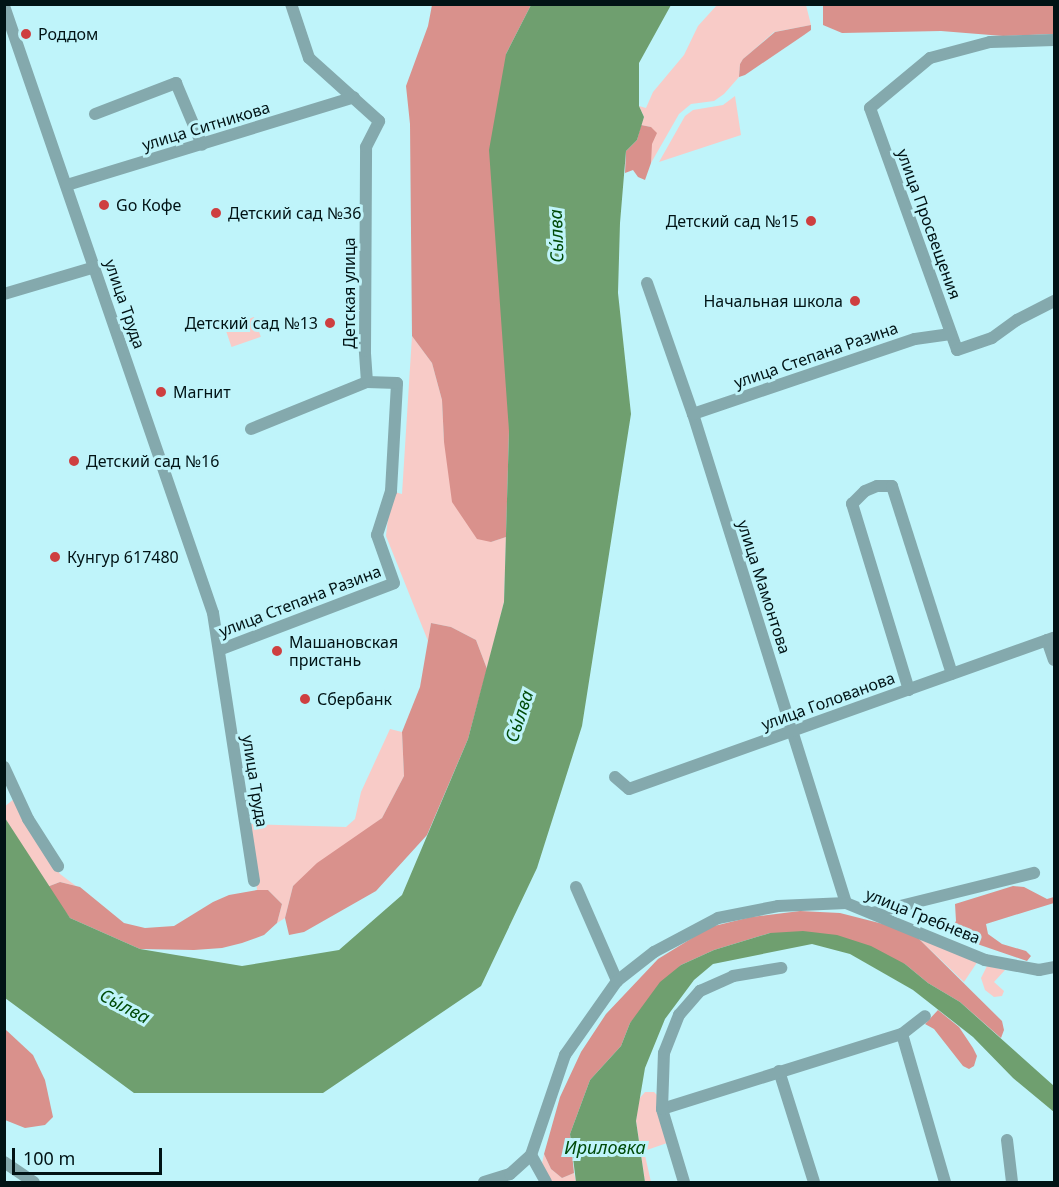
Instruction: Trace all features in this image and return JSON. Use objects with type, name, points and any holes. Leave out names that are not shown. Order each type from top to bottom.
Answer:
[{"type":"street","name":"Детская улица","points":[[291,4],[309,58],[379,121],[366,147],[367,382]]},
{"type":"street","name":"улица Труда","points":[[4,6],[213,613]]},
{"type":"street","name":"улица Просвещения","points":[[1054,40],[990,42],[930,58],[870,108],[957,350],[992,338],[1017,320],[1054,301]]},
{"type":"street","points":[[94,114],[176,83],[202,144]]},
{"type":"street","name":"улица Ситникова","points":[[67,185],[354,97]]},
{"type":"street","points":[[4,294],[95,267]]},
{"type":"street","name":"улица Мамонтова","points":[[647,283],[693,414],[846,903]]},
{"type":"street","name":"улица Степана Разина","points":[[693,414],[915,339],[951,334]]},
{"type":"street","points":[[252,429],[367,382]]},
{"type":"street","name":"улица Степана Разина","points":[[213,613],[219,650],[394,583],[377,535],[391,491],[397,383],[367,382]]},
{"type":"street","points":[[909,690],[852,504],[865,491],[877,486],[892,486],[952,674]]},
{"type":"street","points":[[1051,639],[1054,660]]},
{"type":"street","name":"улица Голованова","points":[[615,777],[629,789],[1051,639]]},
{"type":"street","name":"улица Труда","points":[[219,650],[254,881]]},
{"type":"street","points":[[4,767],[28,819],[58,866]]},
{"type":"street","points":[[872,913],[1034,873]]},
{"type":"street","points":[[576,887],[617,981]]},
{"type":"street","name":"улица Гребнева","points":[[531,1155],[565,1055],[617,981],[654,952],[718,918],[778,906],[846,903],[985,960],[1039,970],[1054,967]]},
{"type":"street","points":[[684,1182],[662,1108],[664,1053],[679,1015],[700,992],[733,976],[781,968]]},
{"type":"street","points":[[662,1108],[902,1034],[926,1016]]},
{"type":"street","points":[[902,1034],[945,1182]]},
{"type":"street","points":[[778,1071],[814,1182]]},
{"type":"street","points":[[1007,1140],[1012,1182]]},
{"type":"street","points":[[484,1182],[510,1174],[531,1155],[546,1182]]},
{"type":"street","points":[[4,1162],[33,1182]]},
{"type":"shaded area","points":[[432,5],[531,5],[506,54],[509,431],[506,537],[491,542],[477,539],[452,502],[444,442],[442,400],[432,363],[412,336],[410,124],[406,86],[428,26]]},
{"type":"shaded area","points":[[717,5],[806,5],[811,25],[774,32],[743,59],[740,64],[739,77],[724,94],[714,101],[691,104],[679,114],[651,163],[651,127],[641,125],[644,117],[639,106],[646,108],[653,92],[684,55],[698,26]]},
{"type":"shaded area","points":[[823,5],[1054,5],[1054,34],[1003,36],[941,31],[842,33],[823,25]]},
{"type":"shaded area","points":[[811,25],[811,30],[739,77],[740,64],[743,59],[775,32]]},
{"type":"shaded area","points":[[735,96],[741,135],[659,162],[685,116],[693,110],[723,105]]},
{"type":"shaded area","points":[[641,125],[651,127],[657,133],[652,144],[651,163],[645,180],[638,177],[633,170],[625,173],[626,151],[637,140]]},
{"type":"shaded area","points":[[254,317],[261,337],[232,347],[225,327]]},
{"type":"shaded area","points":[[412,336],[432,363],[442,400],[444,442],[491,542],[506,537],[504,602],[487,669],[476,640],[451,627],[431,623],[428,641],[386,536],[391,491],[402,494]]},
{"type":"shaded area","points":[[431,623],[451,627],[476,640],[487,669],[468,739],[427,835],[376,891],[304,932],[289,935],[285,918],[293,886],[317,863],[382,818],[404,776],[402,732],[420,687]]},
{"type":"shaded area","points":[[390,729],[402,732],[404,776],[382,818],[293,886],[285,918],[277,923],[282,904],[268,890],[257,890],[250,824],[346,827],[355,819],[361,792]]},
{"type":"shaded area","points":[[14,799],[60,874],[76,886],[60,882],[47,887],[5,818],[4,807]]},
{"type":"shaded area","points":[[60,882],[80,887],[124,923],[145,928],[174,926],[229,895],[257,890],[268,890],[282,904],[277,923],[264,935],[242,943],[222,948],[194,950],[140,949],[70,918],[47,887]]},
{"type":"shaded area","points":[[1013,886],[1024,887],[1047,899],[1054,897],[1054,903],[986,924],[988,934],[1002,944],[1026,951],[1031,956],[1027,961],[948,934],[956,921],[955,904]]},
{"type":"shaded area","points":[[800,911],[840,913],[887,925],[918,938],[1002,1021],[1004,1030],[1001,1038],[960,1002],[928,983],[905,964],[770,933],[714,950],[681,965],[630,1023],[621,1046],[590,1080],[570,1134],[574,1173],[562,1178],[551,1169],[544,1154],[560,1097],[581,1052],[606,1014],[658,959],[710,927],[751,917]]},
{"type":"shaded area","points":[[918,938],[978,961],[964,982]]},
{"type":"shaded area","points":[[987,966],[1005,970],[994,982],[1004,991],[1002,996],[994,997],[985,990],[981,978]]},
{"type":"shaded area","points":[[938,1010],[959,1027],[973,1048],[977,1056],[974,1066],[969,1069],[963,1066],[934,1029],[925,1024]]},
{"type":"shaded area","points":[[5,1029],[33,1055],[45,1080],[53,1117],[45,1125],[25,1128],[5,1120]]},
{"type":"shaded area","points":[[645,1092],[654,1092],[659,1097],[670,1142],[644,1151],[651,1182],[645,1182],[636,1121],[639,1099]]},
{"type":"shaded area","points":[[544,1154],[551,1169],[562,1178],[574,1173],[576,1182],[551,1182],[542,1164]]},
{"type":"water","name":"Сы́лва","points":[[531,5],[671,5],[639,63],[639,106],[644,117],[637,140],[626,151],[620,223],[618,293],[631,414],[582,726],[537,868],[481,986],[323,1093],[134,1093],[5,998],[5,818],[70,918],[140,949],[242,966],[339,950],[402,895],[468,739],[504,602],[509,431],[489,150],[506,54]]},
{"type":"water","name":"Ириловка","points":[[803,931],[837,935],[871,946],[905,964],[928,983],[960,1002],[1054,1086],[1054,1112],[1013,1078],[973,1037],[913,990],[850,954],[812,944],[713,964],[694,980],[665,1019],[645,1068],[636,1121],[645,1182],[576,1182],[570,1134],[590,1080],[621,1046],[630,1023],[660,982],[681,965],[714,950],[770,933]]},
{"type":"place","name":"Роддом","points":[[26,34]]},
{"type":"place","name":"Go Кофе","points":[[104,205]]},
{"type":"place","name":"Детский сад №36","points":[[216,213]]},
{"type":"place","name":"Детский сад №15","points":[[811,221]]},
{"type":"place","name":"Начальная школа","points":[[855,301]]},
{"type":"place","name":"Детский сад №13","points":[[330,323]]},
{"type":"place","name":"Магнит","points":[[161,392]]},
{"type":"place","name":"Детский сад №16","points":[[74,461]]},
{"type":"place","name":"Кунгур 617480","points":[[55,557]]},
{"type":"place","name":"Машановская пристань","points":[[277,651]]},
{"type":"place","name":"Сбербанк","points":[[305,699]]}]
